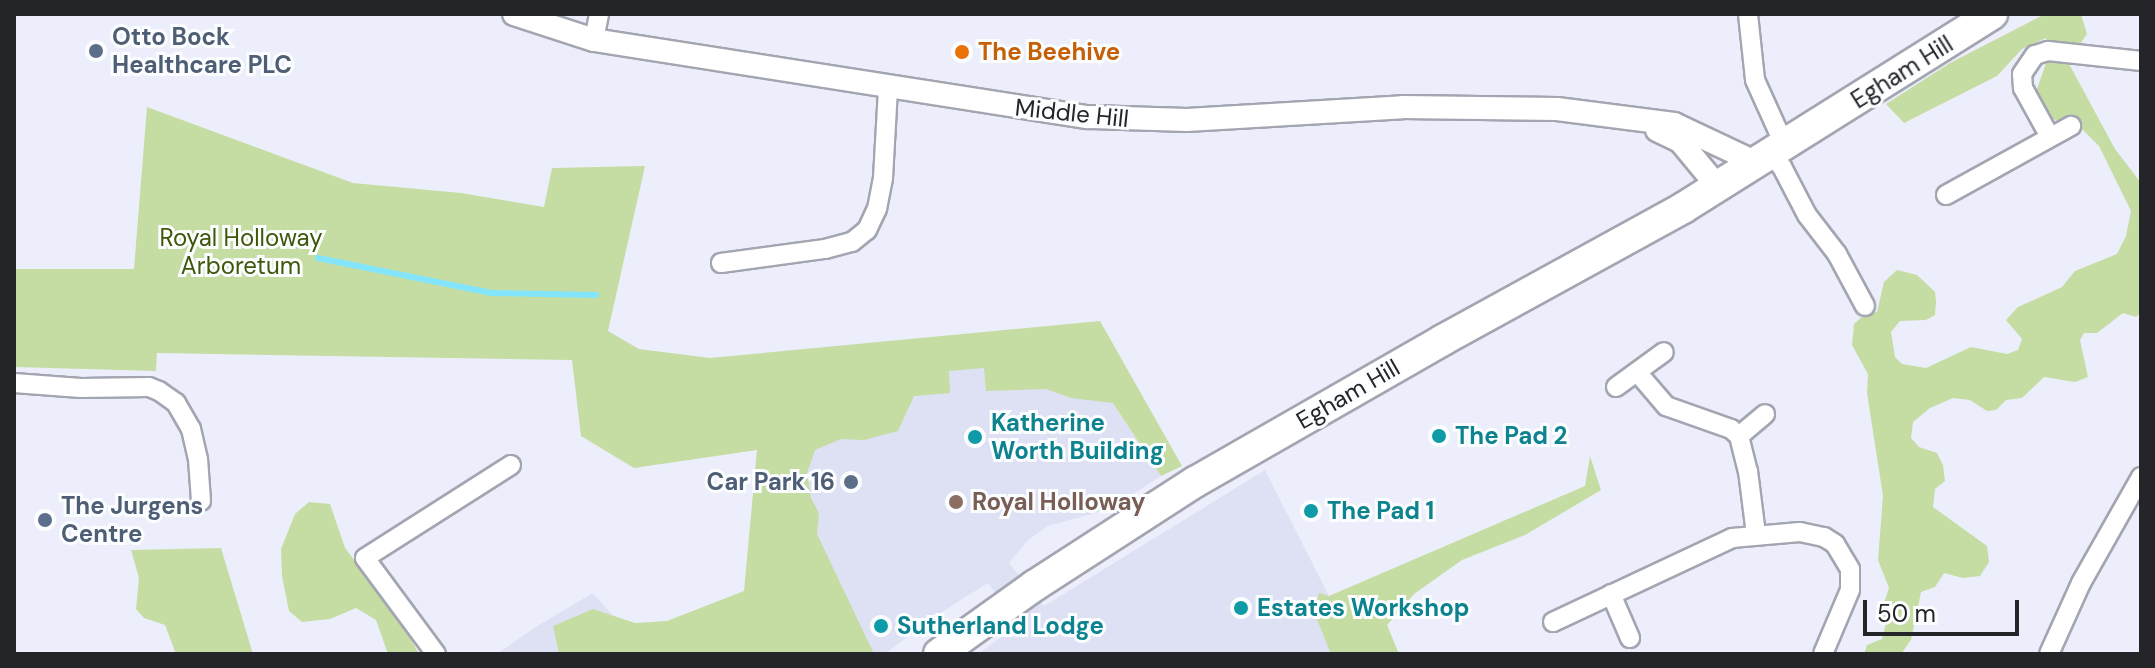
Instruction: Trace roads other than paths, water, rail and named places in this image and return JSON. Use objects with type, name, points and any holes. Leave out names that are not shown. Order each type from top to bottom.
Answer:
[{"type":"main road","name":"Egham Hill","points":[[939,654],[1034,586],[1195,482],[1718,187],[1992,14]]},
{"type":"street","name":"Middle Hill","points":[[514,14],[594,40],[1087,117],[1131,120],[1465,106],[1557,109],[1674,124],[1772,153]]},
{"type":"street","points":[[594,40],[599,14]]},
{"type":"street","points":[[1748,14],[1755,80],[1778,131],[1772,153],[1807,215],[1837,254],[1865,306]]},
{"type":"street","points":[[2050,137],[2023,88],[2022,74],[2032,59],[2042,52],[2141,61]]},
{"type":"street","points":[[721,263],[825,249],[852,242],[867,230],[877,209],[883,178],[888,88]]},
{"type":"street","name":"Middle Hill","points":[[1638,121],[1680,141],[1718,187]]},
{"type":"street","points":[[1946,195],[2071,126]]},
{"type":"street","points":[[1616,387],[1664,352]]},
{"type":"street","points":[[1637,372],[1666,406],[1731,429],[1739,436],[1746,458],[1756,534]]},
{"type":"street","points":[[14,383],[81,388],[149,387],[169,397],[182,410],[194,439],[201,501]]},
{"type":"street","points":[[1739,436],[1765,414]]},
{"type":"street","points":[[436,654],[365,558],[511,465]]},
{"type":"street","points":[[2049,654],[2081,583],[2141,477]]},
{"type":"street","points":[[1553,622],[1710,547],[1756,534],[1811,533],[1835,544],[1847,561],[1850,590],[1823,654]]},
{"type":"street","points":[[1611,594],[1630,638]]},
{"type":"waterway","points":[[318,258],[492,293],[596,295]]},
{"type":"place","name":"Otto Bock Healthcare PLC","points":[[96,51]]},
{"type":"place","name":"The Beehive","points":[[962,52]]},
{"type":"place","name":"The Pad 2","points":[[1439,436]]},
{"type":"place","name":"Katherine Worth Building","points":[[975,437]]},
{"type":"place","name":"Car Park 16","points":[[851,482]]},
{"type":"place","name":"Royal Holloway","points":[[956,502]]},
{"type":"place","name":"The Pad 1","points":[[1311,511]]},
{"type":"place","name":"The Jurgens Centre","points":[[45,520]]},
{"type":"place","name":"Estates Workshop","points":[[1241,608]]},
{"type":"place","name":"Sutherland Lodge","points":[[881,626]]},
{"type":"park label","name":"Royal Holloway Arboretum","points":[[241,252]]}]
